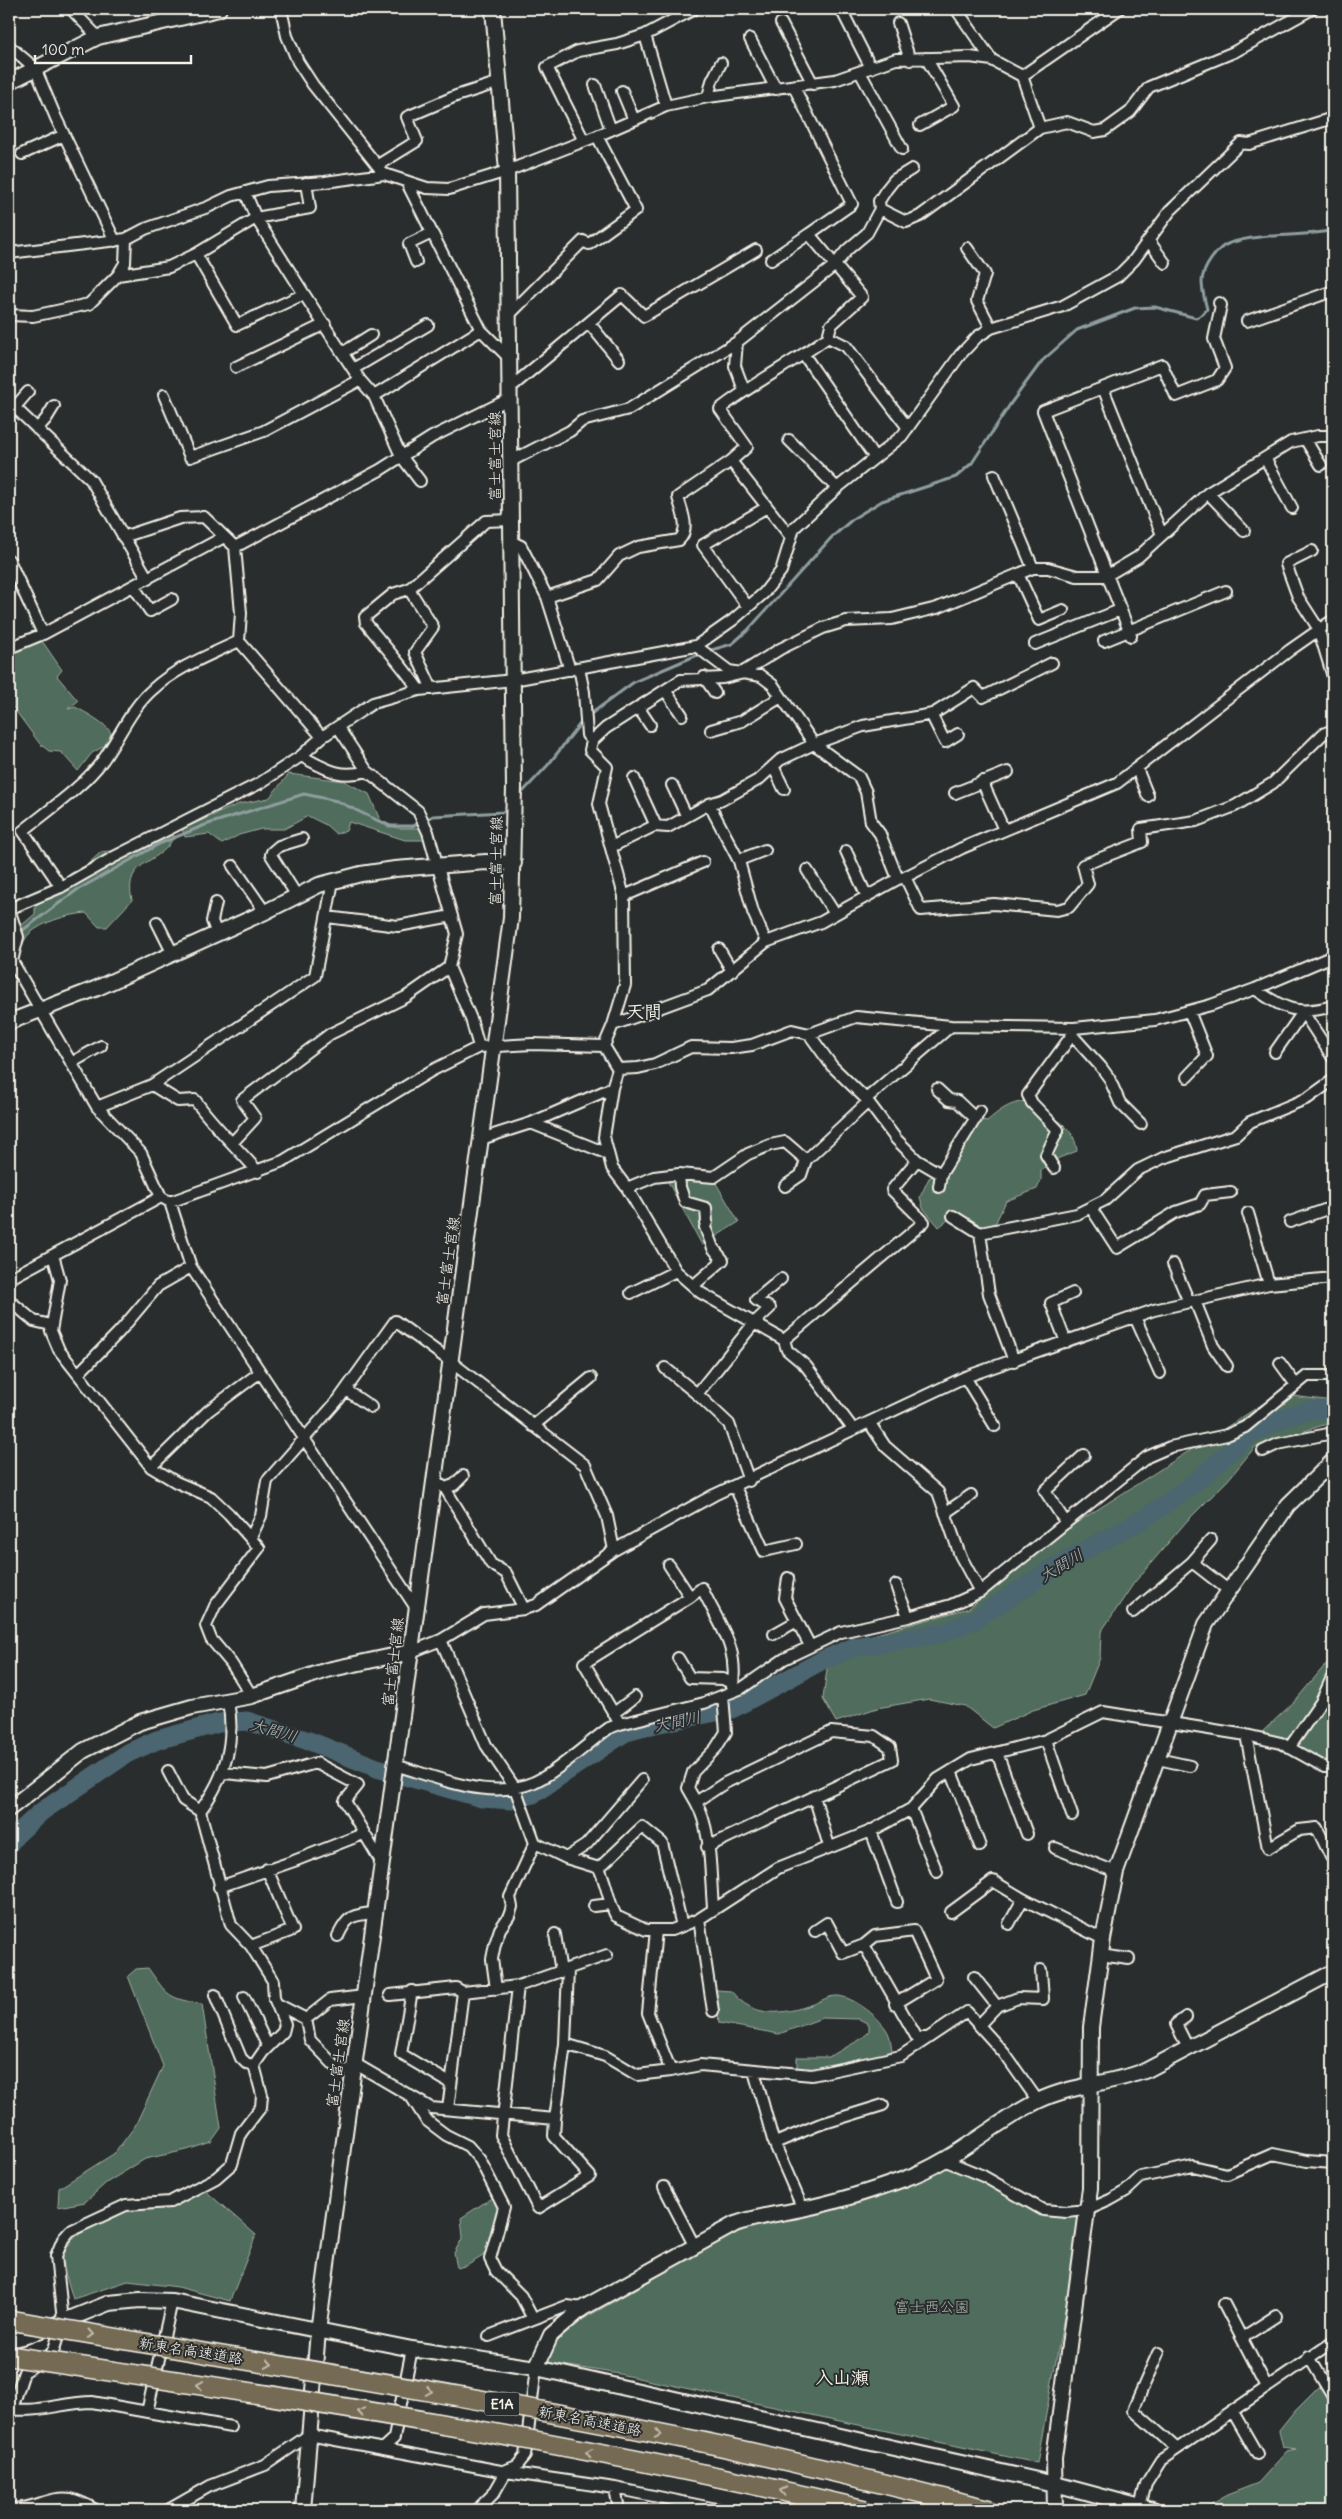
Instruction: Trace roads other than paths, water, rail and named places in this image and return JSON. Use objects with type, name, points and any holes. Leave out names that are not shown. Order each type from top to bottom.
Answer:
[{"type":"highway","name":"新東名高速道路","points":[[9,2320],[468,2397],[702,2442],[853,2475],[990,2510]]},
{"type":"highway","name":"新東名高速道路","points":[[9,2356],[160,2378],[460,2428],[651,2464],[865,2510]]},
{"type":"street","points":[[9,82],[98,37],[219,9]]},
{"type":"street","points":[[281,9],[287,36],[298,62],[313,85],[384,174]]},
{"type":"street","name":"富士富士宮線","points":[[303,2510],[318,2331],[353,2068],[383,1864],[416,1608],[439,1484],[450,1361],[481,1140],[486,1047],[511,918],[514,863],[514,787],[507,171],[493,9]]},
{"type":"street","points":[[584,141],[547,67],[578,51],[617,44],[645,35],[694,9]]},
{"type":"street","points":[[841,9],[872,68]]},
{"type":"street","points":[[956,9],[992,60]]},
{"type":"street","points":[[1022,76],[1119,9]]},
{"type":"street","points":[[880,209],[906,222],[920,216],[1040,128],[1067,122],[1094,132],[1105,130],[1130,112],[1149,87],[1234,52],[1312,9]]},
{"type":"street","points":[[78,11],[98,37]]},
{"type":"street","points":[[781,23],[813,84]]},
{"type":"street","points":[[898,23],[910,60]]},
{"type":"street","points":[[645,35],[666,106]]},
{"type":"street","points":[[750,39],[776,89]]},
{"type":"street","points":[[9,46],[36,68],[64,135],[115,241]]},
{"type":"street","points":[[9,253],[126,239],[145,229],[245,192],[268,186],[384,174],[427,188],[449,189],[507,171],[597,136],[666,106],[708,97],[835,80],[896,59],[970,57],[992,60],[1022,76],[1040,128]]},
{"type":"street","points":[[920,125],[954,106],[926,58]]},
{"type":"street","points":[[708,97],[712,81],[721,64]]},
{"type":"street","points":[[860,72],[902,149]]},
{"type":"street","points":[[378,165],[417,141],[407,118],[456,96],[500,82]]},
{"type":"street","points":[[595,85],[611,130]]},
{"type":"street","points":[[771,260],[852,204],[794,87]]},
{"type":"street","points":[[622,91],[634,120]]},
{"type":"street","points":[[416,1608],[190,1267],[166,1199],[141,1153],[97,1108],[39,1009],[12,961],[18,937],[9,909],[61,887],[114,857],[260,784],[301,756],[322,737],[373,703],[432,688],[512,680],[699,649],[764,593],[780,571],[794,528],[837,488],[875,458],[908,428],[960,355],[977,337],[990,328],[1063,306],[1118,276],[1149,241],[1170,211],[1241,143],[1249,144],[1333,118]]},
{"type":"street","points":[[22,154],[64,135]]},
{"type":"street","points":[[509,315],[583,241],[589,244],[636,210],[597,136]]},
{"type":"street","points":[[511,461],[570,431],[582,420],[629,409],[737,342],[834,266],[847,250],[867,233],[880,209],[879,201],[894,180],[912,169]]},
{"type":"street","points":[[406,181],[482,330],[510,358]]},
{"type":"street","points":[[118,275],[169,267],[196,254],[256,218],[310,208],[306,183]]},
{"type":"street","points":[[245,192],[256,218],[304,294],[344,352],[360,380],[374,396],[401,456],[420,481]]},
{"type":"street","points":[[416,262],[409,244],[432,233]]},
{"type":"street","points":[[547,597],[598,580],[619,556],[638,547],[679,540],[684,536],[686,527],[678,497],[731,461],[747,447],[720,409],[744,390],[804,355],[828,337],[831,325],[862,297],[809,234]]},
{"type":"street","points":[[9,315],[33,316],[89,304],[118,275],[125,263],[126,239]]},
{"type":"street","points":[[1149,241],[1165,263]]},
{"type":"street","points":[[967,248],[985,274],[977,301],[990,328]]},
{"type":"street","points":[[235,547],[380,470],[432,437],[510,393],[522,377],[542,363],[622,295],[644,316],[756,250]]},
{"type":"street","points":[[196,254],[237,325],[304,294]]},
{"type":"street","points":[[1247,321],[1333,291]]},
{"type":"street","points":[[1129,633],[1043,411],[1162,365],[1176,396],[1217,380],[1225,368],[1214,339],[1221,305],[1219,303]]},
{"type":"street","points":[[589,323],[619,360]]},
{"type":"street","points":[[236,367],[325,324]]},
{"type":"street","points":[[353,369],[428,325]]},
{"type":"street","points":[[374,396],[482,330]]},
{"type":"street","points":[[344,352],[371,335]]},
{"type":"street","points":[[828,337],[846,346],[908,428]]},
{"type":"street","points":[[737,342],[735,366],[744,390]]},
{"type":"street","points":[[804,355],[875,458]]},
{"type":"street","points":[[164,395],[190,457],[264,432],[360,380]]},
{"type":"street","points":[[1102,388],[1162,535]]},
{"type":"street","points":[[28,392],[12,405],[90,480],[148,579]]},
{"type":"street","points":[[37,429],[54,406]]},
{"type":"street","points":[[604,1046],[613,1025],[624,985],[624,896],[599,804],[607,767],[590,750],[592,741],[606,728],[681,680],[704,677],[724,678],[740,674],[780,649],[823,628],[846,621],[892,619],[937,608],[1034,568],[1048,568],[1077,576],[1106,576],[1138,557],[1208,493],[1291,442],[1333,436]]},
{"type":"street","points":[[1305,439],[1321,465]]},
{"type":"street","points":[[789,440],[837,488]]},
{"type":"street","points":[[1265,458],[1292,508]]},
{"type":"street","points":[[731,461],[790,536]]},
{"type":"street","points":[[994,475],[1034,568]]},
{"type":"street","points":[[1208,493],[1244,532]]},
{"type":"street","points":[[748,607],[703,545],[767,507]]},
{"type":"street","points":[[123,537],[180,518],[204,517],[235,547],[241,612],[239,641],[322,737]]},
{"type":"street","points":[[420,690],[402,665],[391,656],[366,623],[365,617],[393,594],[409,589],[486,521],[511,520]]},
{"type":"street","points":[[9,648],[43,634],[134,587],[224,537]]},
{"type":"street","points":[[512,542],[522,546],[547,597],[574,669],[585,709],[587,735],[592,741]]},
{"type":"street","points":[[1312,551],[1286,564],[1298,597],[1318,628],[1333,677]]},
{"type":"street","points":[[9,560],[43,634]]},
{"type":"street","points":[[1018,574],[1039,620],[1063,610]]},
{"type":"street","points":[[134,587],[150,611],[172,599]]},
{"type":"street","points":[[409,589],[433,627],[415,652],[432,688]]},
{"type":"street","points":[[1104,641],[1129,633],[1226,590]]},
{"type":"street","points":[[1035,644],[1120,610]]},
{"type":"street","points":[[613,1025],[708,990],[766,942],[798,928],[821,922],[901,878],[962,848],[1096,793],[1137,769],[1318,628],[1333,620]]},
{"type":"street","points":[[61,887],[23,831],[89,776],[102,760],[137,705],[152,689],[169,675],[239,641]]},
{"type":"street","points":[[699,649],[724,667],[740,674],[761,676],[773,685],[814,744],[859,777],[866,792],[871,822],[880,834],[901,878],[921,910],[994,904],[1057,910],[1069,907],[1088,884],[1083,865],[1142,842],[1141,829],[1196,821],[1235,806],[1273,783],[1323,734],[1333,730]]},
{"type":"street","points":[[611,847],[656,826],[668,826],[709,804],[746,788],[780,760],[814,744],[863,726],[930,714],[974,688],[983,697],[1052,662]]},
{"type":"street","points":[[704,677],[715,694]]},
{"type":"street","points":[[665,690],[682,715]]},
{"type":"street","points":[[711,730],[742,721],[781,697]]},
{"type":"street","points":[[638,707],[650,725]]},
{"type":"street","points":[[930,714],[945,742],[958,734]]},
{"type":"street","points":[[338,728],[367,771],[418,811],[428,832],[440,867],[458,934],[449,967],[471,1019],[486,1047]]},
{"type":"street","points":[[301,756],[337,774],[352,776],[367,771]]},
{"type":"street","points":[[773,766],[784,789]]},
{"type":"street","points":[[1137,769],[1148,796]]},
{"type":"street","points":[[955,793],[1008,772]]},
{"type":"street","points":[[634,778],[656,826]]},
{"type":"street","points":[[982,781],[1004,830]]},
{"type":"street","points":[[672,784],[686,816]]},
{"type":"street","points":[[709,804],[739,860],[753,912],[766,942]]},
{"type":"street","points":[[298,896],[271,855],[279,846],[302,839]]},
{"type":"street","points":[[739,860],[766,850]]},
{"type":"street","points":[[846,850],[867,897]]},
{"type":"street","points":[[9,1022],[39,1009],[95,990],[265,912],[319,885],[362,874],[486,862],[514,863]]},
{"type":"street","points":[[624,896],[703,862]]},
{"type":"street","points":[[233,866],[265,912]]},
{"type":"street","points":[[807,870],[835,914]]},
{"type":"street","points":[[97,1108],[152,1085],[316,976],[334,881]]},
{"type":"street","points":[[216,903],[212,921],[218,934]]},
{"type":"street","points":[[327,916],[398,926],[452,916]]},
{"type":"street","points":[[157,922],[173,954]]},
{"type":"street","points":[[719,949],[732,971]]},
{"type":"street","points":[[618,1069],[638,1068],[656,1064],[691,1047],[731,1048],[752,1044],[792,1030],[809,1034],[856,1016],[951,1026],[1073,1032],[1155,1020],[1255,989],[1333,956]]},
{"type":"street","points":[[233,1142],[255,1118],[242,1100],[330,1034],[406,997],[449,967]]},
{"type":"street","points":[[1255,989],[1280,1006],[1303,1012],[1333,1006]]},
{"type":"street","points":[[1187,1077],[1206,1056],[1189,1011]]},
{"type":"street","points":[[1275,1052],[1303,1012]]},
{"type":"street","points":[[1303,1012],[1333,1058]]},
{"type":"street","points":[[785,1186],[802,1175],[806,1160],[867,1101],[951,1026]]},
{"type":"street","points":[[1073,1032],[1109,1078],[1120,1103],[1141,1124]]},
{"type":"street","points":[[1054,1168],[1046,1155],[1058,1130],[1032,1103],[1028,1095],[1073,1032]]},
{"type":"street","points":[[809,1034],[832,1066],[867,1101],[896,1139],[917,1160],[941,1174]]},
{"type":"street","points":[[9,1281],[53,1256],[166,1199],[258,1172],[306,1149],[431,1072],[486,1047],[532,1044],[604,1046]]},
{"type":"street","points":[[71,1063],[101,1046]]},
{"type":"street","points":[[604,1046],[618,1069],[612,1088],[604,1137],[606,1153],[612,1168],[627,1188],[676,1271],[701,1293],[784,1340],[787,1350],[806,1366],[853,1429]]},
{"type":"street","points":[[952,1216],[980,1234],[1077,1214],[1105,1200],[1138,1170],[1163,1158],[1236,1135],[1250,1122],[1308,1098],[1333,1080]]},
{"type":"street","points":[[152,1085],[178,1101],[195,1100],[212,1124],[233,1142],[258,1172]]},
{"type":"street","points":[[481,1140],[532,1123],[612,1088]]},
{"type":"street","points":[[937,1089],[949,1100],[957,1100],[978,1115],[941,1174],[939,1187]]},
{"type":"street","points":[[532,1123],[606,1153]]},
{"type":"street","points":[[627,1188],[654,1177],[679,1174],[714,1177],[748,1154],[770,1145],[785,1142],[806,1160]]},
{"type":"street","points":[[784,1340],[924,1222],[892,1190],[917,1160]]},
{"type":"street","points":[[679,1174],[680,1187],[686,1202],[706,1208],[707,1222],[705,1227],[713,1248],[723,1260],[693,1286]]},
{"type":"street","points":[[1091,1208],[1117,1248],[1170,1216],[1200,1204],[1205,1195],[1230,1192]]},
{"type":"street","points":[[1290,1222],[1333,1207]]},
{"type":"street","points":[[1248,1213],[1269,1284]]},
{"type":"street","points":[[980,1234],[989,1294],[1014,1361]]},
{"type":"street","points":[[53,1256],[60,1280],[51,1331],[59,1350],[151,1466],[176,1482],[211,1497],[251,1537],[258,1548],[215,1606],[206,1626],[211,1640],[230,1663],[252,1696]]},
{"type":"street","points":[[1173,1264],[1213,1346],[1227,1366]]},
{"type":"street","points":[[78,1374],[120,1331],[158,1286],[190,1267]]},
{"type":"street","points":[[631,1294],[676,1271]]},
{"type":"street","points":[[9,1810],[83,1751],[116,1733],[175,1711],[252,1696],[327,1670],[411,1652],[441,1640],[484,1614],[524,1609],[554,1593],[614,1550],[714,1495],[749,1481],[853,1429],[965,1377],[1136,1317],[1269,1284],[1333,1278]]},
{"type":"street","points":[[697,1394],[755,1322],[770,1308],[756,1300],[782,1279]]},
{"type":"street","points":[[1066,1342],[1051,1303],[1073,1293]]},
{"type":"street","points":[[9,1300],[34,1321],[51,1325]]},
{"type":"street","points":[[1136,1317],[1160,1373]]},
{"type":"street","points":[[251,1537],[261,1516],[267,1481],[346,1390],[395,1321],[585,1465],[607,1516],[614,1550]]},
{"type":"street","points":[[1280,1363],[1296,1385]]},
{"type":"street","points":[[665,1368],[697,1394],[729,1424],[749,1481]]},
{"type":"street","points":[[151,1466],[208,1411],[259,1373]]},
{"type":"street","points":[[395,1766],[484,1790],[515,1788],[545,1776],[609,1728],[704,1703],[729,1691],[742,1688],[784,1659],[841,1632],[951,1605],[980,1592],[1147,1457],[1170,1447],[1227,1435],[1245,1427],[1307,1376],[1333,1376]]},
{"type":"street","points":[[965,1377],[995,1426]]},
{"type":"street","points":[[533,1426],[591,1378]]},
{"type":"street","points":[[346,1390],[371,1407]]},
{"type":"street","points":[[869,1422],[885,1446],[938,1492],[960,1556],[980,1592]]},
{"type":"street","points":[[1263,1451],[1278,1444],[1333,1433]]},
{"type":"street","points":[[1066,1523],[1045,1491],[1084,1455]]},
{"type":"street","points":[[1055,2510],[1054,2458],[1087,2210],[1091,2156],[1092,2027],[1102,1939],[1116,1872],[1206,1624],[1288,1505],[1333,1461]]},
{"type":"street","points":[[439,1484],[454,1485],[463,1476]]},
{"type":"street","points":[[439,1484],[491,1564],[506,1573],[524,1609]]},
{"type":"street","points":[[735,1487],[764,1551],[796,1544]]},
{"type":"street","points":[[946,1512],[971,1495]]},
{"type":"street","points":[[1133,1612],[1192,1562],[1211,1540]]},
{"type":"street","points":[[1192,1562],[1228,1590]]},
{"type":"street","points":[[670,1565],[690,1597]]},
{"type":"street","points":[[788,1578],[785,1598],[810,1646]]},
{"type":"street","points":[[896,1585],[899,1596],[904,1601],[908,1617]]},
{"type":"street","points":[[620,1724],[584,1663],[702,1588],[729,1641],[734,1655],[735,1674],[725,1711],[726,1732],[716,1748],[693,1772],[688,1788],[704,1817],[714,1907]]},
{"type":"street","points":[[774,1634],[797,1621]]},
{"type":"street","points":[[441,1640],[486,1745],[515,1788],[535,1843],[566,1858],[599,1868],[605,1880],[610,1904],[616,1916],[625,1922],[646,1930],[672,1930],[682,1926],[699,1918],[778,1868],[829,1846],[871,1831],[911,1808],[938,1779],[971,1759],[1046,1740],[1103,1712],[1246,1735],[1281,1744],[1324,1767],[1333,1767]]},
{"type":"street","points":[[678,1658],[690,1678],[723,1679],[729,1691]]},
{"type":"street","points":[[1289,1748],[1321,1702],[1333,1675]]},
{"type":"street","points":[[614,1713],[635,1697]]},
{"type":"street","points":[[200,1811],[216,1791],[224,1773],[231,1715],[228,1701]]},
{"type":"street","points":[[696,1802],[725,1783],[831,1732],[874,1736],[890,1747],[892,1760],[707,1847]]},
{"type":"street","points":[[1246,1735],[1268,1848],[1299,1830],[1316,1828],[1331,1857]]},
{"type":"street","points":[[1046,1740],[1072,1815]]},
{"type":"street","points":[[997,1753],[1027,1834]]},
{"type":"street","points":[[1158,1759],[1190,1766]]},
{"type":"street","points":[[224,1773],[267,1777],[316,1763],[358,1785],[345,1801],[363,1834],[383,1864]]},
{"type":"street","points":[[168,1771],[183,1800],[200,1811],[219,1887],[231,1925],[250,1946],[273,1981],[277,2004],[285,2024],[283,2032],[254,2064]]},
{"type":"street","points":[[951,1771],[980,1846]]},
{"type":"street","points":[[566,1858],[586,1845],[642,1780]]},
{"type":"street","points":[[814,1796],[829,1846]]},
{"type":"street","points":[[911,1808],[937,1872]]},
{"type":"street","points":[[599,1868],[642,1827],[662,1843],[682,1926]]},
{"type":"street","points":[[871,1831],[897,1902]]},
{"type":"street","points":[[219,1887],[267,1869],[294,1862],[363,1834]]},
{"type":"street","points":[[496,1990],[492,1959],[495,1944],[500,1929],[509,1916],[512,1907],[510,1896],[535,1843]]},
{"type":"street","points":[[1055,1848],[1116,1872]]},
{"type":"street","points":[[250,1946],[293,1930],[267,1869]]},
{"type":"street","points":[[951,1912],[993,1881],[1023,1899],[1102,1939]]},
{"type":"street","points":[[1009,1924],[1023,1899]]},
{"type":"street","points":[[594,1906],[610,1904]]},
{"type":"street","points":[[338,1936],[345,1922],[351,1916],[376,1913]]},
{"type":"street","points":[[699,1918],[713,2011]]},
{"type":"street","points":[[815,1931],[827,1924],[843,1953],[864,1945],[875,1936],[914,1931],[936,1978],[895,2004]]},
{"type":"street","points":[[656,1930],[648,2013],[671,2071]]},
{"type":"street","points":[[518,1986],[501,2135],[538,2208],[590,2176],[554,2136],[565,2044],[565,1971],[555,1934]]},
{"type":"street","points":[[864,1945],[895,2004],[917,2038],[927,2038]]},
{"type":"street","points":[[390,1995],[412,1991],[456,1988],[463,1992],[496,1990],[518,1986],[607,1955]]},
{"type":"street","points":[[1100,1955],[1129,1959]]},
{"type":"street","points":[[979,2025],[998,2006],[1018,1998],[1044,1999],[1041,1970]]},
{"type":"street","points":[[477,2510],[494,2493],[505,2471],[517,2466],[525,2456],[536,2368],[551,2335],[583,2308],[735,2224],[756,2216],[803,2209],[905,2179],[944,2160],[1038,2101],[1062,2091],[1130,2076],[1188,2048],[1333,1972]]},
{"type":"street","points":[[974,1977],[998,2006]]},
{"type":"street","points":[[412,1991],[401,2054],[450,2083]]},
{"type":"street","points":[[448,2109],[463,1992]]},
{"type":"street","points":[[215,1995],[241,2058],[246,2063],[254,2064]]},
{"type":"street","points":[[306,2019],[330,2000],[364,1996]]},
{"type":"street","points":[[244,1997],[268,2047]]},
{"type":"street","points":[[277,2004],[306,2019]]},
{"type":"street","points":[[565,2044],[605,2056],[637,2075],[700,2065],[754,2071],[812,2074],[901,2056],[967,2012],[1004,2054],[1038,2101]]},
{"type":"street","points":[[1186,2017],[1176,2024],[1188,2048]]},
{"type":"street","points":[[306,2019],[310,2040],[337,2068],[353,2068],[432,2108],[555,2119]]},
{"type":"street","points":[[231,2428],[92,2402],[69,2402],[10,2413],[24,2372],[50,2355],[54,2350],[63,2321],[56,2256],[63,2239],[70,2231],[126,2205],[170,2202],[216,2178],[232,2164],[241,2133],[261,2107],[262,2095],[254,2064]]},
{"type":"street","points":[[754,2071],[774,2143],[803,2209]]},
{"type":"street","points":[[412,2098],[426,2120],[446,2135],[468,2146],[480,2160],[504,2207],[490,2259],[496,2271],[520,2296],[533,2320]]},
{"type":"street","points":[[774,2143],[818,2125],[883,2105]]},
{"type":"street","points":[[944,2160],[983,2176],[1043,2210],[1066,2212],[1087,2210],[1126,2191],[1141,2177],[1192,2166],[1227,2174],[1273,2154],[1307,2161],[1333,2163]]},
{"type":"street","points":[[664,2187],[694,2245]]},
{"type":"street","points":[[9,2340],[26,2336],[108,2303],[140,2300],[172,2301],[412,2349],[536,2368],[1055,2484],[1146,2508],[1153,2470],[1161,2460],[1333,2342]]},
{"type":"street","points":[[147,2412],[172,2301]]},
{"type":"street","points":[[1224,2304],[1267,2387]]},
{"type":"street","points":[[489,2336],[567,2306],[583,2308]]},
{"type":"street","points":[[1242,2338],[1276,2316]]},
{"type":"street","points":[[382,2448],[389,2445],[394,2438],[412,2349]]},
{"type":"street","points":[[1158,2353],[1133,2410],[1176,2448]]},
{"type":"street","points":[[1309,2357],[1333,2397]]},
{"type":"street","points":[[1233,2412],[1257,2454]]},
{"type":"street","points":[[168,2510],[210,2486],[265,2465],[309,2435],[505,2471],[615,2488],[721,2510]]},
{"type":"street","points":[[615,2488],[619,2510]]},
{"type":"street","points":[[9,2508],[35,2506],[70,2498],[96,2510]]},
{"type":"waterway","points":[[708,651],[732,644],[748,630],[831,538],[854,518],[882,501],[956,477],[972,463],[1011,403],[1042,361],[1077,330],[1135,308],[1155,307],[1196,318],[1207,309],[1202,285],[1207,265],[1225,245],[1255,237],[1308,234],[1333,230]]},
{"type":"waterway","points":[[588,716],[634,682],[702,653]]},
{"type":"waterway","points":[[518,797],[548,765],[583,720]]},
{"type":"waterway","points":[[19,930],[23,930],[77,890],[159,844],[205,825],[304,794],[337,801],[389,826],[413,826],[433,816],[503,812],[510,805]]},
{"type":"waterway","name":"大間川","points":[[9,1844],[41,1812],[128,1753],[157,1740],[219,1723],[247,1721],[312,1742],[377,1768],[482,1798],[511,1800],[533,1794],[624,1733],[655,1724],[732,1709],[823,1660],[854,1647],[943,1633],[974,1620],[1060,1564],[1147,1517],[1197,1481],[1246,1437],[1286,1417],[1310,1410],[1333,1410]]},
{"type":"district","name":"天間","points":[[644,1012]]},
{"type":"district","name":"入山瀬","points":[[842,2378]]},
{"type":"park label","name":"富士西公園","points":[[932,2307]]}]
